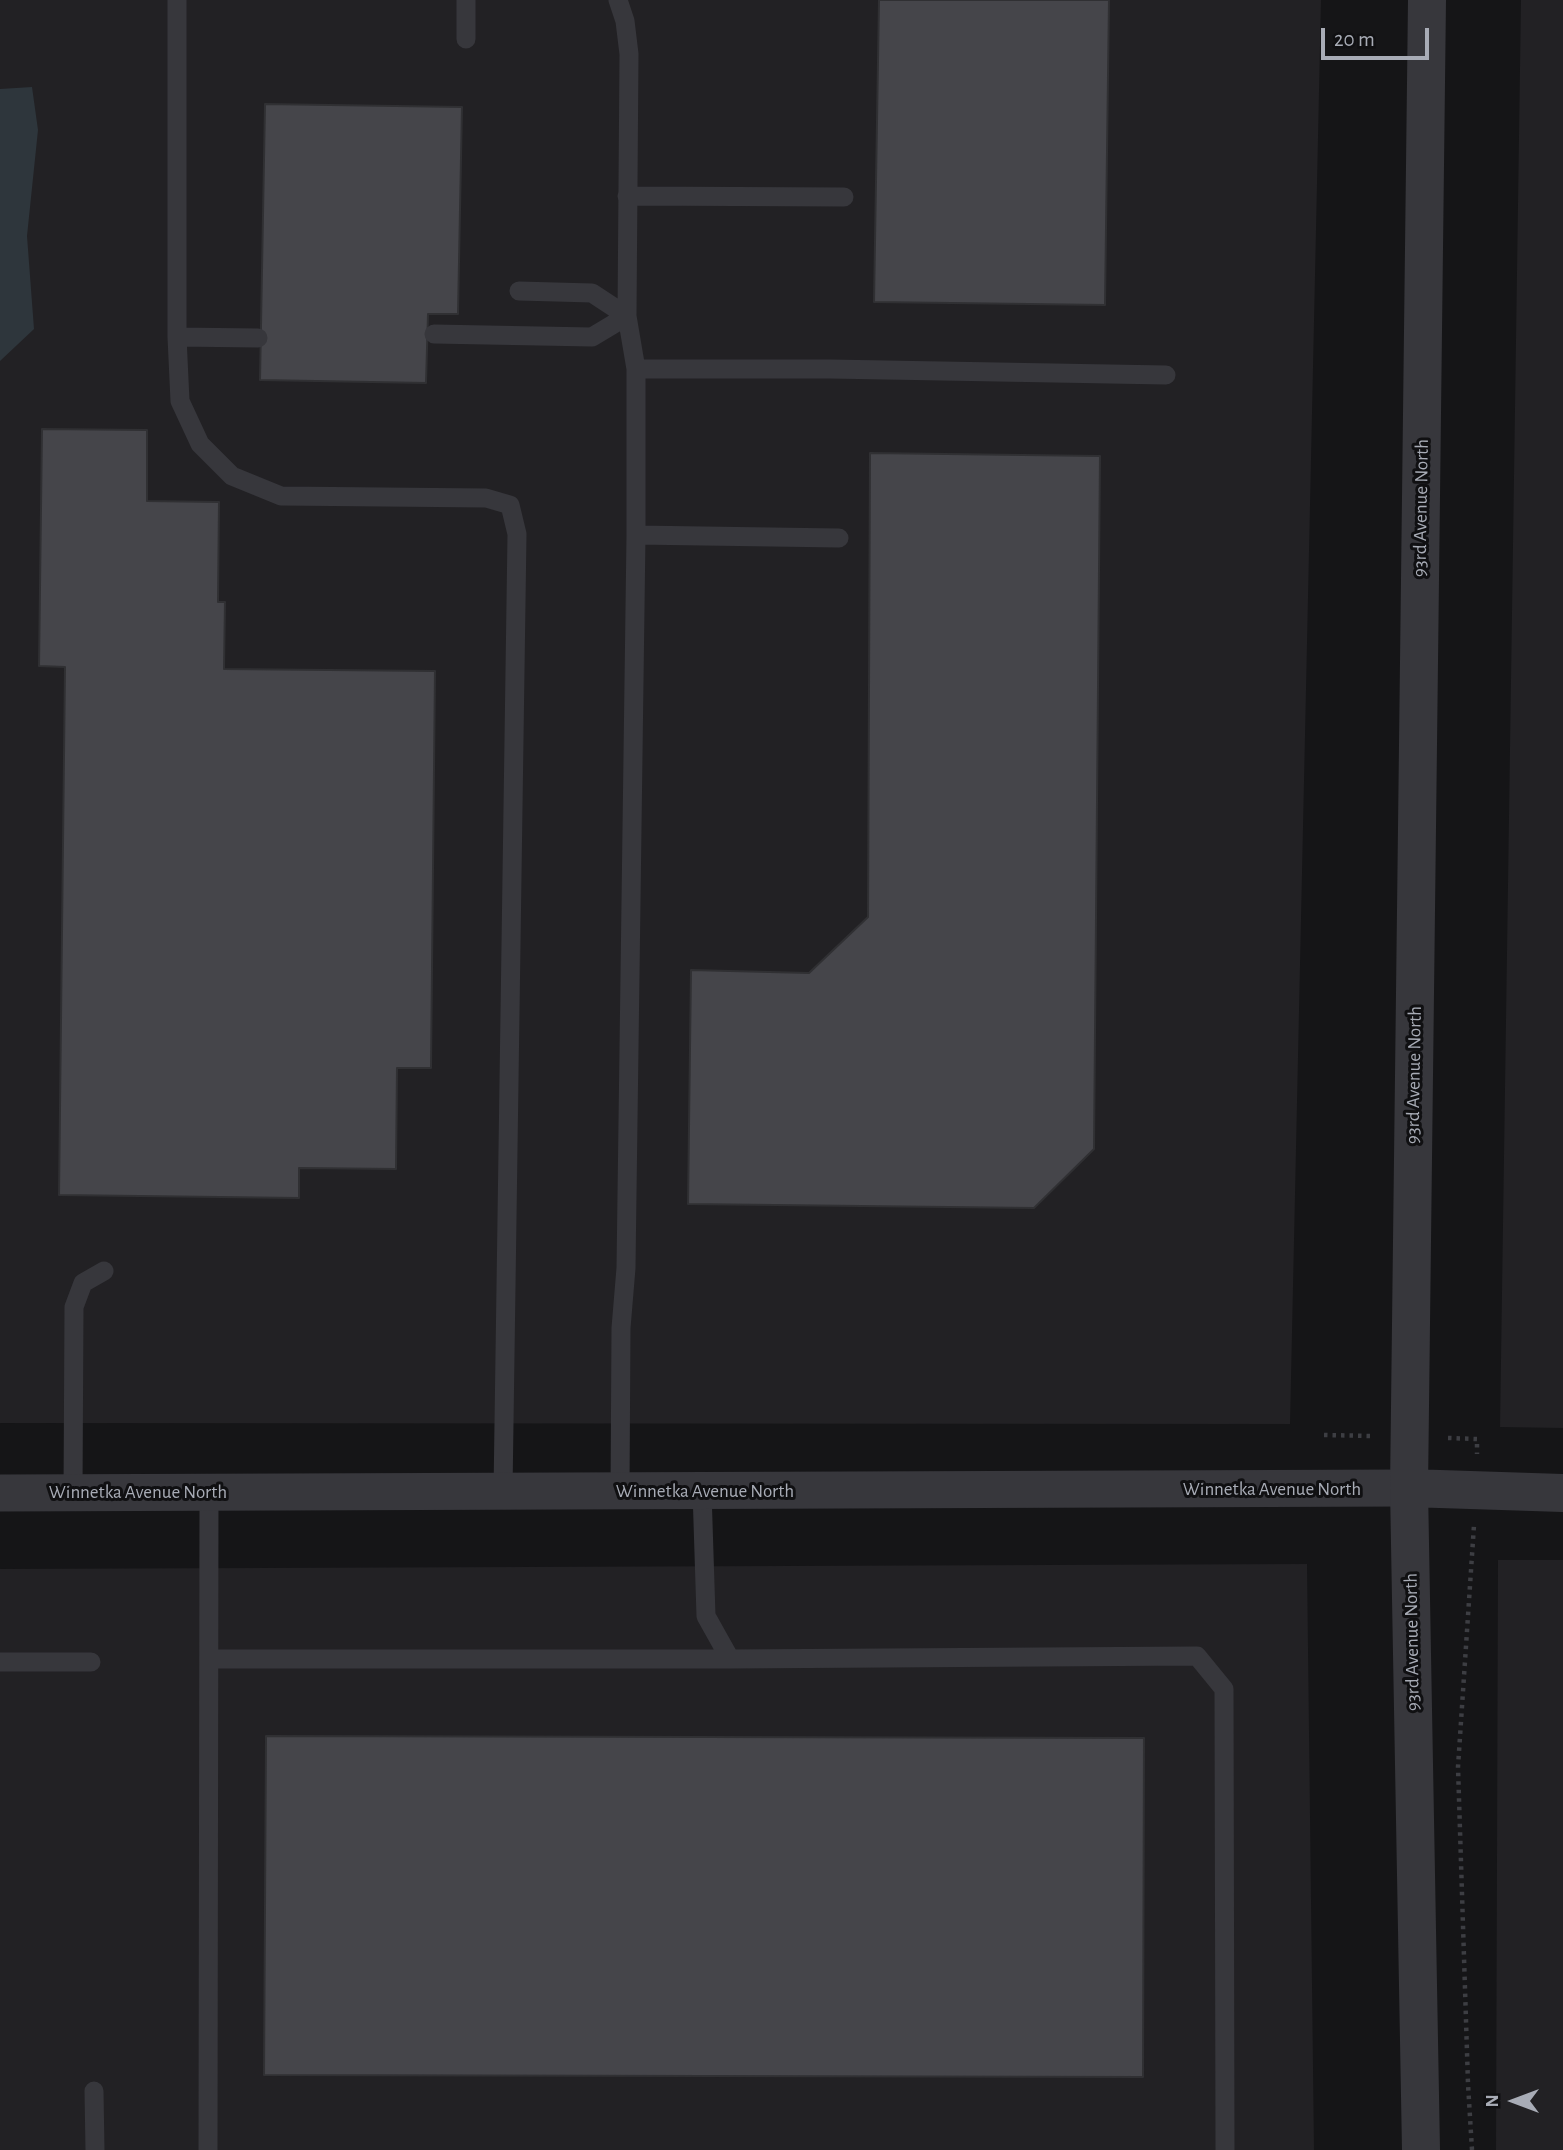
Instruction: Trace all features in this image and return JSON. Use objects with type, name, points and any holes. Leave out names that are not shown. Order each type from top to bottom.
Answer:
[{"type":"street","name":"93rd Avenue North","points":[[1421,2150],[1409,1488],[1427,0]]},
{"type":"street","name":"Winnetka Avenue North","points":[[0,1493],[1409,1488]]},
{"type":"street","points":[[1409,1488],[1563,1493]]},
{"type":"lane","points":[[177,0],[177,337],[180,401],[200,444],[232,476],[281,496],[486,498],[510,505],[517,534],[503,1491]]},
{"type":"lane","points":[[466,0],[466,39]]},
{"type":"lane","points":[[618,0],[625,22],[629,54],[627,316],[636,369],[626,1268],[621,1328],[620,1491]]},
{"type":"lane","points":[[627,196],[844,197]]},
{"type":"lane","points":[[519,291],[592,293],[627,316]]},
{"type":"lane","points":[[434,334],[592,337],[627,316]]},
{"type":"lane","points":[[177,337],[258,338]]},
{"type":"lane","points":[[636,369],[830,369],[1166,375]]},
{"type":"lane","points":[[636,535],[839,538]]},
{"type":"lane","points":[[73,1493],[74,1307],[83,1283],[104,1271]]},
{"type":"lane","points":[[702,1490],[706,1616],[730,1659]]},
{"type":"lane","points":[[208,2150],[209,1492]]},
{"type":"lane","points":[[209,1659],[1197,1656],[1224,1689],[1224,2150]]},
{"type":"lane","points":[[0,1662],[91,1662]]},
{"type":"lane","points":[[94,2091],[95,2150]]},
{"type":"path","points":[[1472,2150],[1458,1767],[1477,1492],[1477,1439]]},
{"type":"shaded area","points":[[0,0],[1321,0],[1290,1424],[0,1423]]},
{"type":"shaded area","points":[[1521,0],[1563,0],[1563,1428],[1500,1427]]},
{"type":"shaded area","points":[[32,87],[38,130],[27,236],[34,329],[0,361],[0,89]]},
{"type":"shaded area","points":[[1498,1560],[1563,1560],[1563,2150],[1496,2150]]},
{"type":"shaded area","points":[[1307,1564],[1314,2150],[0,2150],[0,1569]]},
{"type":"building","points":[[879,0],[1109,0],[1105,305],[874,302]]},
{"type":"building","points":[[265,104],[462,107],[458,314],[428,314],[426,383],[260,380]]},
{"type":"building","points":[[42,429],[147,430],[147,501],[219,502],[218,602],[225,602],[224,669],[435,671],[431,1068],[397,1068],[396,1169],[299,1168],[299,1198],[59,1195],[65,667],[39,666]]},
{"type":"building","points":[[870,453],[1100,456],[1094,1149],[1034,1208],[688,1204],[691,970],[809,973],[868,917]]},
{"type":"building","points":[[266,1736],[1144,1738],[1143,2077],[264,2075]]}]
